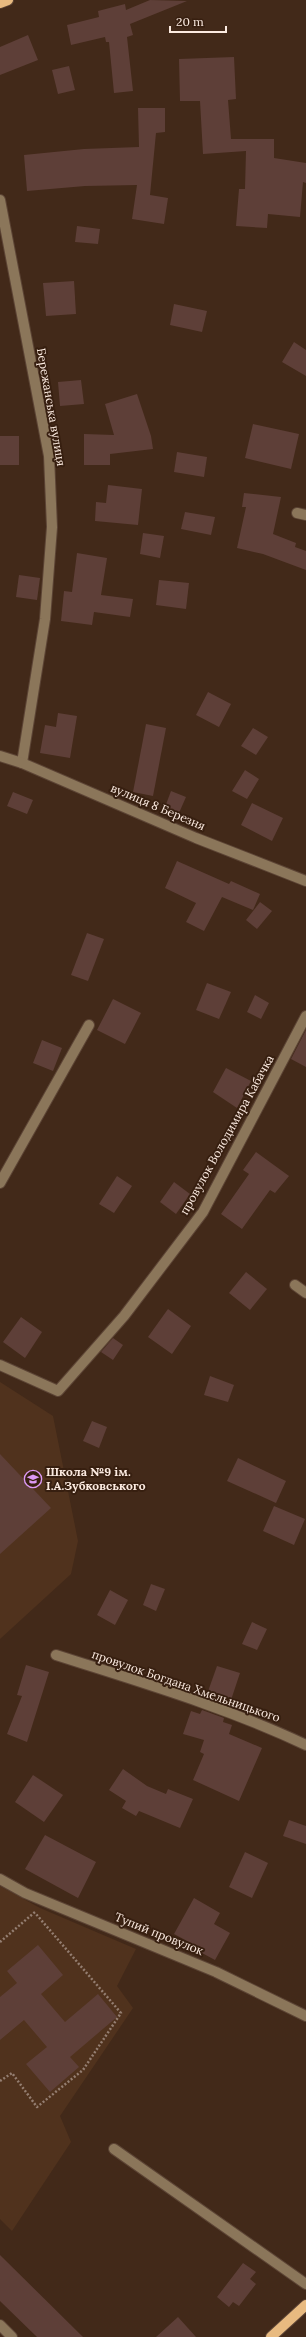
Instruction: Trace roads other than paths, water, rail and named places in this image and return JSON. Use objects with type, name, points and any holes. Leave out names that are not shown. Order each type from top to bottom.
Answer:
[{"type":"main road","points":[[0,3],[8,0]]},
{"type":"main road","points":[[271,2337],[306,2305]]},
{"type":"street","name":"Бережанська вулиця","points":[[0,200],[49,456],[52,519],[45,619],[22,763]]},
{"type":"street","name":"вулиця 8 Березня","points":[[0,756],[22,763],[196,838],[306,882]]},
{"type":"street","name":"провулок Володимира Кабачка","points":[[0,1365],[58,1390],[124,1316],[203,1212],[306,1016]]},
{"type":"street","points":[[0,1183],[89,1025]]},
{"type":"street","points":[[295,1285],[306,1293]]},
{"type":"street","name":"провулок Богдана Хмельницького","points":[[56,1655],[180,1695],[277,1731],[306,1745]]},
{"type":"street","name":"Тупий провулок","points":[[0,1879],[25,1893],[216,1972],[306,2016]]},
{"type":"street","points":[[114,2149],[306,2284]]},
{"type":"street","points":[[0,2325],[12,2337]]},
{"type":"place","name":"Школа №9 ім. І.А.Зубковського","points":[[33,1479]]}]
